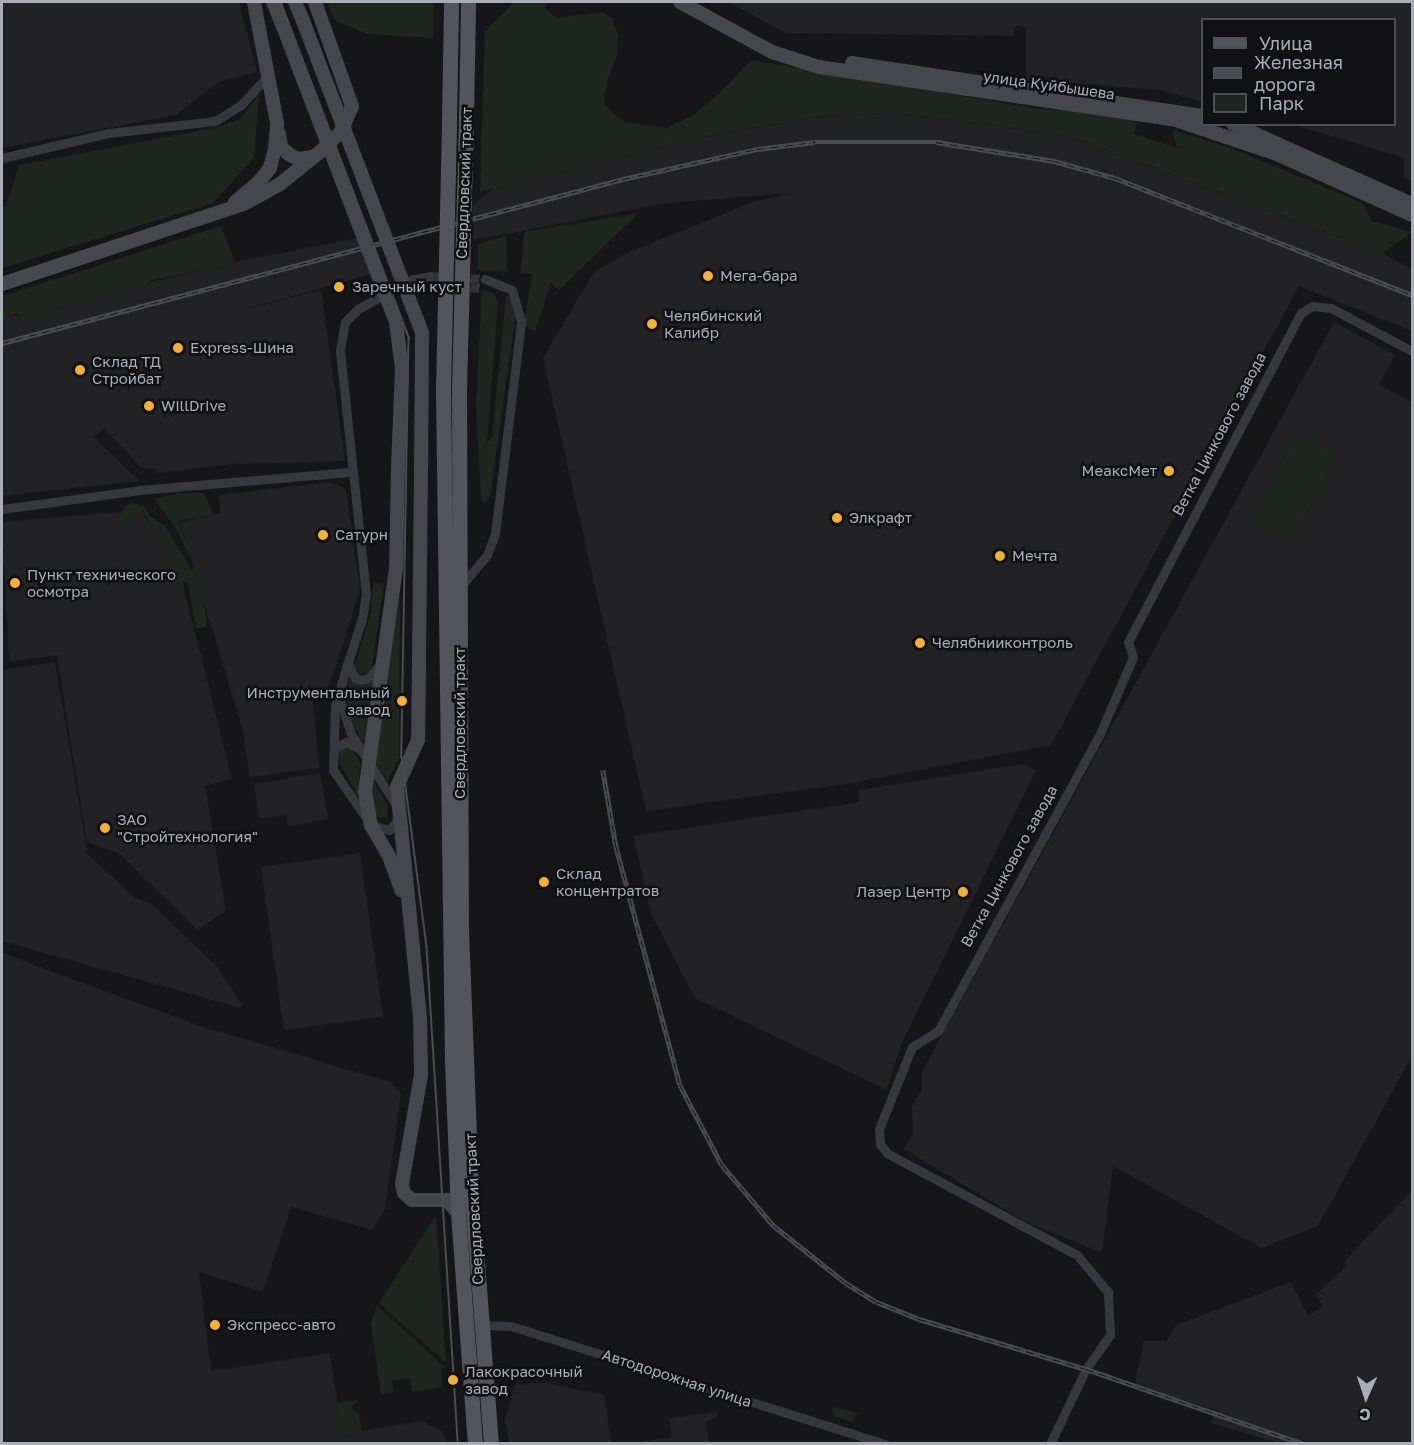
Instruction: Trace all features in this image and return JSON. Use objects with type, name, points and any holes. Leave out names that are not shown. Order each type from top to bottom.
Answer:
[{"type":"main road","points":[[254,2],[281,147],[298,159],[313,157]]},
{"type":"main road","points":[[273,2],[396,322],[402,368],[396,568],[383,660],[365,757],[366,803],[371,825],[397,874],[410,922]]},
{"type":"main road","points":[[295,2],[422,333],[418,740],[398,780],[398,808],[410,922],[421,1076],[402,1189],[412,1200],[442,1199],[452,1203],[458,1213]]},
{"type":"main road","points":[[2,284],[260,197],[313,157],[341,132],[352,106],[315,2]]},
{"type":"main road","name":"Свердловский тракт","points":[[450,2],[443,390],[449,935],[458,1213],[475,1443]]},
{"type":"main road","name":"Свердловский тракт","points":[[468,2],[459,389],[461,928],[481,1325],[492,1443]]},
{"type":"main road","points":[[467,18],[474,2]]},
{"type":"main road","name":"улица Куйбышева","points":[[680,2],[753,43],[793,60],[1201,116]]},
{"type":"main road","name":"улица Куйбышева","points":[[690,2],[749,34],[800,54],[1176,120],[1279,150],[1413,204]]},
{"type":"main road","points":[[221,212],[246,195],[270,168],[277,123]]},
{"type":"main road","name":"улица Куйбышева","points":[[1237,126],[1279,150],[1413,215]]},
{"type":"main road","points":[[442,1199],[457,1174]]},
{"type":"main road","name":"Автодорожная улица","points":[[465,1325],[481,1325]]},
{"type":"street","points":[[2,158],[109,133],[215,121],[240,105],[269,74]]},
{"type":"street","points":[[338,696],[344,720],[398,808],[396,822],[389,830],[371,825],[333,770],[332,758],[338,696],[366,594],[352,472],[341,332],[351,315],[367,303],[415,279],[430,280]]},
{"type":"street","points":[[460,587],[487,555],[495,534],[521,321],[513,290],[485,284]]},
{"type":"street","name":"Ветка Цинкового завода","points":[[1050,1443],[1086,1369],[1110,1335],[1108,1292],[1077,1255],[887,1153],[880,1144],[879,1129],[912,1047],[938,1030],[1099,736],[1133,657],[1128,642],[1301,313],[1312,306],[1331,308],[1413,351]]},
{"type":"street","points":[[2,508],[140,490],[352,472]]},
{"type":"street","points":[[348,662],[355,678],[361,680],[369,678],[383,660]]},
{"type":"street","points":[[332,758],[336,747],[346,742],[365,757]]},
{"type":"street","name":"Автодорожная улица","points":[[481,1325],[511,1326],[886,1443]]},
{"type":"shaded area","points":[[2,2],[239,2],[257,72],[218,82],[176,115],[2,148]]},
{"type":"shaded area","points":[[728,2],[1412,2],[1412,181],[1404,178],[1404,158],[1298,126],[1396,126],[1396,18],[1201,18],[1201,102],[1160,90],[1026,79],[1026,27],[1014,26],[1013,36],[786,33]]},
{"type":"shaded area","points":[[897,113],[1066,135],[1383,253],[1412,270],[1412,331],[1299,286],[1051,745],[846,784],[646,811],[543,358],[594,272],[625,254],[750,203],[791,193],[666,203],[474,240],[472,206],[497,185],[685,140],[828,115]]},
{"type":"shaded area","points":[[358,238],[375,273],[233,313],[321,290],[345,461],[233,464],[157,473],[156,468],[143,469],[103,428],[94,437],[139,481],[2,496],[2,319],[229,263]]},
{"type":"shaded area","points":[[1334,322],[1395,355],[1379,385],[1412,402],[1412,1056],[1318,1226],[1262,1248],[1113,1166],[1102,1253],[1026,1222],[904,1149],[913,1134],[912,1106],[922,1089],[922,1072]]},
{"type":"shaded area","points":[[330,482],[346,489],[360,590],[329,687],[312,690],[319,768],[250,777],[242,727],[180,522],[220,514],[219,495]]},
{"type":"shaded area","points":[[141,510],[180,573],[232,779],[205,786],[226,911],[197,930],[120,854],[87,842],[57,655],[9,662],[2,522]]},
{"type":"shaded area","points":[[55,662],[87,851],[84,851],[134,897],[151,903],[217,967],[242,1004],[240,1008],[2,941],[2,670]]},
{"type":"shaded area","points":[[1023,764],[1036,770],[900,1047],[887,1090],[695,998],[651,913],[633,836],[859,802],[858,790]]},
{"type":"shaded area","points":[[320,773],[328,819],[288,826],[286,815],[259,819],[254,784]]},
{"type":"shaded area","points":[[360,853],[383,1016],[284,1030],[261,867]]},
{"type":"shaded area","points":[[2,953],[197,1025],[390,1082],[401,1094],[385,1209],[372,1230],[291,1207],[263,1292],[199,1272],[211,1371],[330,1353],[342,1434],[422,1421],[442,1431],[448,1443],[2,1443]]},
{"type":"shaded area","points":[[1412,1190],[1411,1443],[1279,1443],[1211,1423],[1214,1410],[1135,1384],[1144,1341],[1166,1341],[1176,1325],[1291,1282],[1308,1316],[1323,1306],[1315,1295],[1347,1266],[1344,1262]]},
{"type":"shaded area","points":[[543,1382],[604,1395],[611,1443],[509,1443],[505,1421],[515,1385]]},
{"type":"shaded area","points":[[717,1412],[717,1416],[705,1423],[710,1443],[634,1443],[672,1437],[669,1418]]},
{"type":"green space","points":[[327,2],[434,2],[433,38],[367,34],[334,20]]},
{"type":"green space","points":[[514,2],[547,2],[545,8],[556,18],[603,12],[612,18],[618,35],[617,55],[607,81],[604,104],[624,122],[666,128],[692,116],[721,92],[751,60],[1040,109],[1109,112],[1137,123],[1134,134],[1177,148],[1172,130],[1228,147],[1362,203],[1372,221],[1412,232],[1383,253],[1066,135],[897,113],[828,115],[685,140],[480,192],[485,32]]},
{"type":"green space","points":[[259,94],[254,158],[213,203],[2,268],[2,208],[7,204],[19,165],[214,128],[240,119]]},
{"type":"green space","points":[[638,213],[559,290],[551,282],[535,332],[524,325],[532,274],[521,273],[524,232]]},
{"type":"green space","points":[[221,226],[235,263],[152,280],[143,288],[135,287],[40,311],[32,318],[16,314],[2,320],[2,296]]},
{"type":"green space","points":[[506,236],[507,272],[478,270],[478,244]]},
{"type":"green space","points":[[482,290],[494,293],[498,302],[487,444],[492,436],[506,296],[512,296],[516,313],[490,496],[484,504],[481,499],[476,403]]},
{"type":"green space","points":[[1298,434],[1337,456],[1290,541],[1251,519]]},
{"type":"green space","points":[[178,493],[204,493],[213,515],[178,521],[202,584],[207,627],[196,629],[188,584],[179,580],[143,510],[121,521],[123,508],[131,503],[146,507],[149,515],[165,526],[192,570],[195,566],[175,527],[154,499]]},
{"type":"green space","points":[[373,583],[384,584],[372,666],[368,673],[361,674],[355,666],[371,613]]},
{"type":"green space","points":[[400,595],[399,757],[388,781],[374,761]]},
{"type":"green space","points":[[349,679],[365,685],[374,680],[364,746],[346,709]]},
{"type":"green space","points":[[341,746],[350,747],[360,762],[358,797],[339,762]]},
{"type":"green space","points":[[371,776],[388,806],[387,818],[377,817],[372,807]]},
{"type":"green space","points":[[436,1215],[446,1363],[379,1303]]},
{"type":"green space","points":[[377,1306],[446,1368],[441,1369],[442,1387],[412,1392],[410,1378],[392,1381],[394,1392],[381,1394],[371,1323]]},
{"type":"green space","points":[[358,1400],[351,1408],[359,1414],[362,1432],[341,1435],[337,1403]]},
{"type":"green space","points":[[832,1407],[857,1413],[853,1422],[833,1416]]},
{"type":"tunnel","points":[[430,276],[485,279]]},
{"type":"tunnel","points":[[430,285],[484,288]]},
{"type":"tram line","points":[[281,2],[409,338],[402,757],[427,947],[458,1444]]},
{"type":"railway","points":[[2,343],[623,179],[757,149],[815,142],[936,142],[1054,161],[1115,178],[1412,295]]},
{"type":"railway","points":[[603,770],[616,846],[680,1085],[722,1165],[773,1225],[846,1283],[877,1302],[919,1319],[1086,1369],[1304,1444]]},
{"type":"place","name":"Мега-бара","points":[[708,276]]},
{"type":"place","name":"Заречный куст","points":[[339,287]]},
{"type":"place","name":"Челябинский Калибр","points":[[652,324]]},
{"type":"place","name":"Express-Шина","points":[[178,348]]},
{"type":"place","name":"Склад ТД Стройбат","points":[[80,370]]},
{"type":"place","name":"WillDrive","points":[[149,406]]},
{"type":"place","name":"МеаксМет","points":[[1169,471]]},
{"type":"place","name":"Элкрафт","points":[[837,518]]},
{"type":"place","name":"Сатурн","points":[[323,535]]},
{"type":"place","name":"Мечта","points":[[1000,556]]},
{"type":"place","name":"Пункт технического осмотра","points":[[15,583]]},
{"type":"place","name":"Челябнииконтроль","points":[[920,643]]},
{"type":"place","name":"Инструментальный завод","points":[[402,701]]},
{"type":"place","name":"ЗАО \"Стройтехнология\"","points":[[105,828]]},
{"type":"place","name":"Склад концентратов","points":[[544,882]]},
{"type":"place","name":"Лазер Центр","points":[[963,892]]},
{"type":"place","name":"Экспресс-авто","points":[[215,1325]]},
{"type":"place","name":"Лакокрасочный завод","points":[[453,1380]]}]
